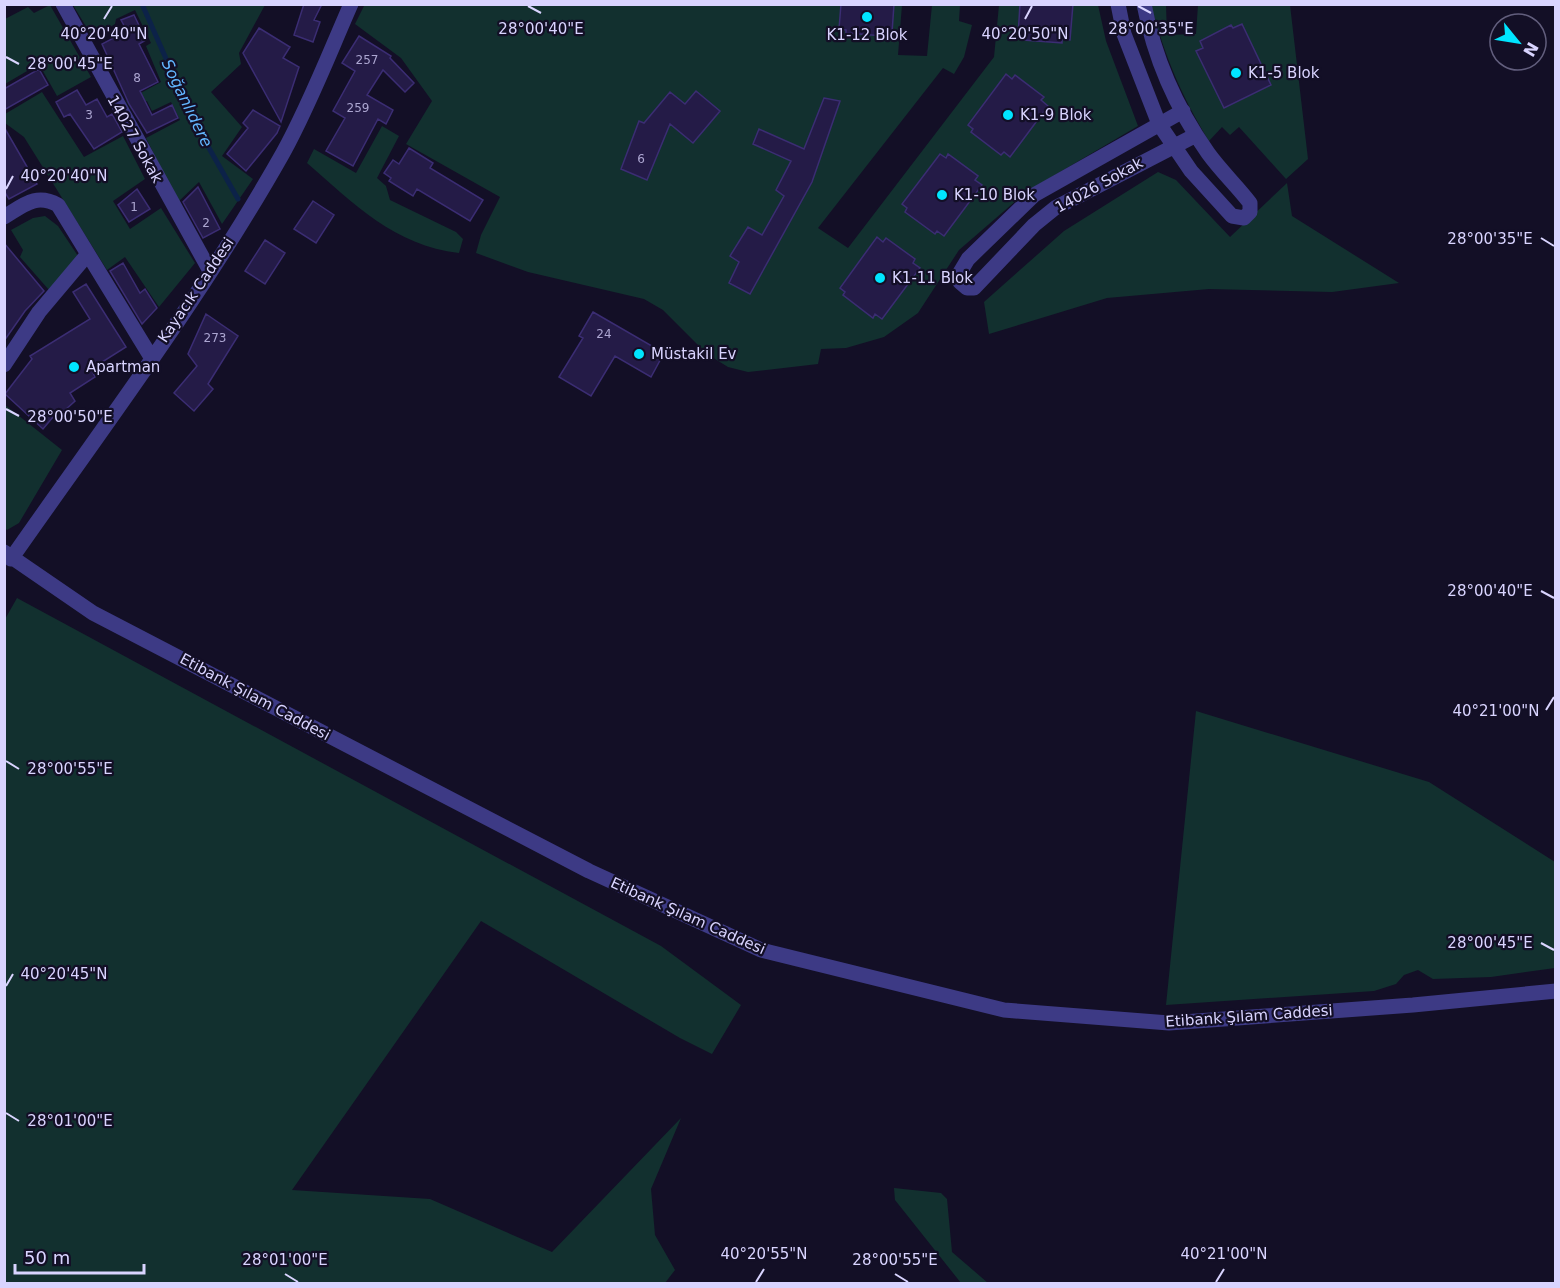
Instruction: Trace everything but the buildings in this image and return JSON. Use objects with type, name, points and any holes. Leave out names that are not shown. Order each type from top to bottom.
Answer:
[{"type":"street","name":"14027 Sokak","points":[[63,4],[210,271]]},
{"type":"street","name":"Kayacık Caddesi","points":[[8,555],[210,271],[284,151],[351,4]]},
{"type":"street","points":[[1118,4],[1124,34],[1159,124],[1191,171],[1232,216],[1241,219],[1248,216],[1252,208],[1250,203],[1209,155],[1183,111],[1150,37],[1144,4]]},
{"type":"street","name":"14026 Sokak","points":[[1183,111],[1034,195],[968,259],[959,274],[960,282],[967,288],[974,288],[1034,225],[1055,208],[1196,135]]},
{"type":"street","points":[[4,217],[32,200],[49,200],[58,205],[151,357]]},
{"type":"street","points":[[4,365],[39,312],[87,255]]},
{"type":"street","name":"Etibank Şılam Caddesi","points":[[8,555],[104,618],[589,871],[761,950],[1004,1010],[1169,1023],[1413,1005],[1556,990]]},
{"type":"green space","points":[[365,4],[902,5],[898,55],[927,56],[932,5],[960,5],[959,21],[972,25],[964,57],[954,74],[943,68],[818,228],[848,248],[994,57],[999,5],[1098,5],[1106,41],[1138,126],[1026,192],[959,250],[918,313],[884,337],[846,348],[821,349],[818,364],[748,372],[728,367],[707,354],[663,310],[644,299],[528,272],[476,253],[481,235],[500,197],[406,144],[432,101],[401,58],[355,24]]},
{"type":"green space","points":[[50,5],[91,77],[57,96],[39,64],[5,84],[5,19],[28,7],[34,13]]},
{"type":"green space","points":[[73,5],[265,5],[239,53],[241,64],[211,92],[242,127],[222,156],[253,179],[222,224],[199,182],[178,202],[146,138],[180,120],[171,102],[152,111],[147,101],[131,109],[126,101],[161,82],[146,46],[151,43],[135,10],[116,19],[115,24],[93,38]]},
{"type":"green space","points":[[1151,5],[1166,5],[1167,35],[1196,34],[1198,5],[1290,5],[1308,159],[1286,179],[1239,127],[1230,135],[1222,127],[1209,141],[1175,75]]},
{"type":"green space","points":[[42,92],[84,157],[123,136],[145,179],[113,201],[130,229],[161,208],[195,263],[159,307],[125,257],[107,270],[24,137],[5,123],[5,114]]},
{"type":"green space","points":[[382,126],[399,136],[377,178],[386,186],[390,200],[456,232],[463,239],[459,253],[436,249],[395,232],[358,207],[307,163],[314,149],[356,173]]},
{"type":"green space","points":[[1158,172],[1176,180],[1230,237],[1287,183],[1292,216],[1399,283],[1332,292],[1209,289],[1107,298],[989,334],[984,302],[1064,231]]},
{"type":"green space","points":[[45,216],[58,226],[78,256],[49,290],[20,257],[23,250],[11,230],[33,218]]},
{"type":"green space","points":[[4,404],[62,450],[19,523],[7,530],[4,527]]},
{"type":"green space","points":[[17,598],[661,946],[741,1005],[712,1054],[680,1038],[481,921],[292,1190],[430,1199],[552,1252],[681,1118],[651,1189],[655,1235],[675,1270],[665,1283],[5,1283],[4,621]]},
{"type":"green space","points":[[1196,711],[1429,782],[1555,862],[1555,968],[1491,977],[1433,979],[1418,970],[1404,975],[1396,984],[1374,991],[1166,1005]]},
{"type":"green space","points":[[894,1188],[941,1193],[947,1199],[952,1252],[988,1283],[961,1283],[895,1200]]},
{"type":"waterway","name":"Soğanlıdere","points":[[142,4],[193,120],[238,199]]},
{"type":"place","name":"K1-12 Blok","points":[[867,17]]},
{"type":"place","name":"K1-5 Blok","points":[[1236,73]]},
{"type":"place","name":"K1-9 Blok","points":[[1008,115]]},
{"type":"place","name":"K1-10 Blok","points":[[942,195]]},
{"type":"place","name":"K1-11 Blok","points":[[880,278]]},
{"type":"place","name":"Müstakil Ev","points":[[639,354]]},
{"type":"place","name":"Apartman","points":[[74,367]]}]
